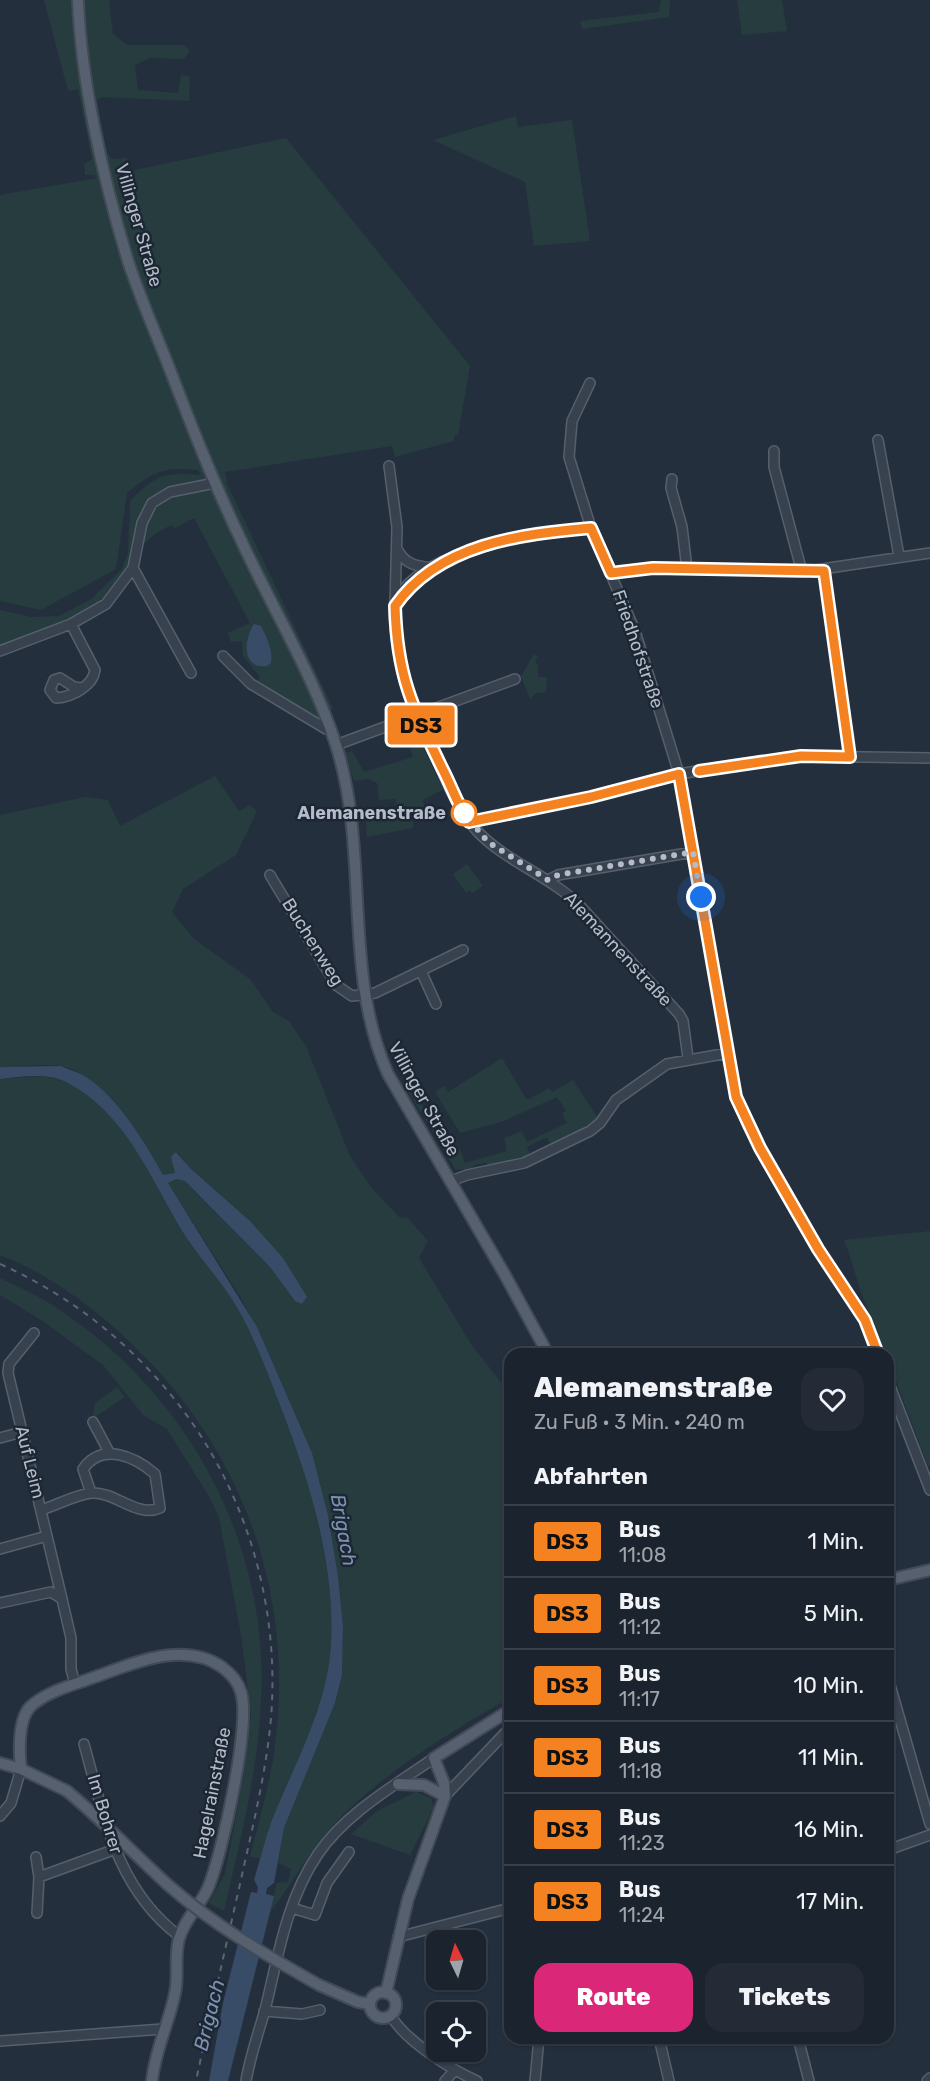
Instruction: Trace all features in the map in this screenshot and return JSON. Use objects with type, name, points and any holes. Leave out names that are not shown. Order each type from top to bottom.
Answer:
[{"type":"main road","name":"Villinger Straße","points":[[78,0],[96,130],[129,262],[215,483],[336,745],[346,789],[365,996],[375,1045],[388,1074],[545,1348]]},
{"type":"main road","points":[[894,1579],[930,1570]]},
{"type":"main road","name":"Hagelrainstraße","points":[[21,1769],[23,1722],[27,1713],[40,1700],[75,1684],[141,1661],[184,1654],[199,1655],[214,1662],[230,1673],[241,1691],[242,1734],[218,1857],[207,1889],[179,1936],[175,1995],[163,2029],[152,2081]]},
{"type":"main road","points":[[386,1993],[408,1899],[445,1796],[444,1783],[434,1758],[504,1714]]},
{"type":"main road","points":[[0,1763],[21,1769],[67,1791],[100,1818],[168,1884],[208,1917],[271,1958],[320,1985],[358,2002],[370,2004]]},
{"type":"main road","points":[[398,1784],[424,1785],[445,1796]]},
{"type":"main road","points":[[386,1993],[396,2002],[390,2016],[378,2017],[372,2012],[370,2004],[375,1995],[386,1993]]},
{"type":"street","name":"Friedhofstraße","points":[[590,383],[572,421],[568,440],[574,478],[591,528],[635,631],[679,774],[736,1097],[742,1114],[818,1249],[856,1305],[875,1348]]},
{"type":"street","points":[[878,440],[899,556]]},
{"type":"street","points":[[774,452],[774,467],[802,572]]},
{"type":"street","name":"Alemannenstraße","points":[[389,466],[396,520],[395,606],[403,681],[416,715],[469,822],[488,842],[566,892],[679,1014],[683,1021],[687,1058]]},
{"type":"street","points":[[672,479],[671,488],[682,527],[687,569]]},
{"type":"street","points":[[0,651],[71,624],[106,604],[133,568],[142,523],[152,502],[170,492],[215,483]]},
{"type":"street","points":[[395,606],[407,588],[432,568],[456,555],[486,545],[591,528]]},
{"type":"street","points":[[396,548],[406,561],[417,566],[432,568]]},
{"type":"street","points":[[611,573],[653,568],[824,571],[899,556],[930,554]]},
{"type":"street","points":[[133,568],[191,673]]},
{"type":"street","points":[[824,571],[850,757]]},
{"type":"street","points":[[71,624],[95,670],[91,681],[82,688]]},
{"type":"street","points":[[223,656],[252,684],[326,729],[330,728]]},
{"type":"street","points":[[336,745],[514,679]]},
{"type":"street","points":[[469,822],[591,797],[679,774],[801,756],[930,758]]},
{"type":"street","name":"Alemannenstraße","points":[[548,880],[558,875],[693,852]]},
{"type":"street","name":"Buchenweg","points":[[270,875],[336,985],[352,996],[365,996]]},
{"type":"street","points":[[365,996],[464,951]]},
{"type":"street","points":[[420,971],[436,1004]]},
{"type":"street","points":[[451,1181],[467,1174],[524,1163],[595,1127],[615,1100],[667,1064],[687,1058],[728,1053]]},
{"type":"street","name":"Auf Leim","points":[[34,1333],[9,1364],[8,1373],[71,1638],[71,1669],[75,1684]]},
{"type":"street","points":[[894,1397],[930,1490]]},
{"type":"street","points":[[93,1422],[110,1452]]},
{"type":"street","points":[[0,1438],[22,1432]]},
{"type":"street","points":[[41,1510],[91,1493],[103,1494],[130,1506],[153,1511],[160,1508],[155,1474],[116,1452],[103,1453],[83,1469],[91,1493]]},
{"type":"street","points":[[0,1549],[47,1536]]},
{"type":"street","points":[[0,1603],[51,1592],[62,1599]]},
{"type":"street","points":[[894,1699],[930,1824]]},
{"type":"street","points":[[445,1796],[504,1734]]},
{"type":"street","name":"Im Bohrer","points":[[84,1744],[113,1850],[124,1871],[158,1919],[179,1936]]},
{"type":"street","points":[[246,2081],[285,1926],[318,1854],[352,1818],[434,1758]]},
{"type":"street","points":[[0,1816],[11,1803],[21,1769]]},
{"type":"street","points":[[894,1848],[930,1835]]},
{"type":"street","points":[[39,1877],[113,1850]]},
{"type":"street","points":[[292,1908],[315,1915],[327,1883],[350,1852]]},
{"type":"street","points":[[36,1857],[39,1877],[37,1913]]},
{"type":"street","points":[[398,1937],[504,1910]]},
{"type":"street","points":[[264,2011],[302,2014],[320,2010]]},
{"type":"street","points":[[390,2016],[400,2028],[454,2071],[477,2081]]},
{"type":"street","points":[[0,2041],[163,2029]]},
{"type":"street","points":[[535,2081],[538,2044]]},
{"type":"street","points":[[660,2044],[669,2081]]},
{"type":"street","points":[[800,2044],[809,2081]]},
{"type":"street","points":[[445,2081],[454,2071]]},
{"type":"street","points":[[927,2081],[930,2078]]},
{"type":"green space","points":[[44,0],[109,0],[113,34],[127,45],[184,45],[190,51],[184,59],[150,58],[135,65],[138,90],[178,93],[181,75],[190,77],[189,101],[101,97],[97,100],[107,153],[112,159],[127,158],[128,170],[117,171],[116,174],[286,138],[470,366],[458,435],[454,436],[454,441],[395,457],[392,446],[225,472],[227,484],[333,708],[318,722],[257,683],[260,677],[243,656],[242,641],[231,642],[228,633],[250,623],[194,518],[174,529],[172,525],[160,531],[144,544],[134,560],[122,592],[62,624],[0,647],[0,610],[31,617],[59,616],[91,599],[121,570],[128,554],[130,501],[161,477],[178,474],[200,475],[198,470],[168,470],[153,475],[127,493],[116,569],[41,610],[0,601],[0,195],[97,178],[94,175],[85,175],[84,164],[92,159],[78,89],[68,91]]},
{"type":"green space","points":[[661,0],[670,0],[669,17],[582,29],[580,21],[659,12]]},
{"type":"green space","points":[[737,0],[782,0],[787,31],[742,35]]},
{"type":"green space","points":[[516,116],[518,127],[572,120],[590,241],[534,246],[525,182],[433,140]]},
{"type":"green space","points":[[534,654],[538,657],[535,661],[538,666],[538,677],[547,677],[546,692],[536,693],[530,699],[521,676]]},
{"type":"green space","points":[[421,742],[443,790],[422,800],[425,806],[412,813],[413,828],[367,837],[366,819],[397,816],[396,799],[379,800],[377,783],[369,779],[354,781],[345,753],[352,751],[364,772],[413,757],[410,747]]},
{"type":"green space","points":[[215,776],[239,811],[250,805],[257,811],[236,855],[183,889],[172,912],[194,939],[250,979],[273,1012],[289,1021],[306,1046],[350,1156],[371,1187],[399,1217],[408,1218],[428,1241],[419,1258],[471,1344],[504,1386],[504,1701],[420,1753],[356,1803],[328,1830],[270,1912],[277,1883],[288,1882],[291,1869],[278,1863],[284,1828],[335,1703],[342,1675],[343,1626],[338,1576],[328,1515],[312,1453],[241,1298],[168,1183],[176,1179],[185,1181],[270,1267],[295,1301],[250,1221],[190,1168],[177,1152],[175,1173],[163,1176],[145,1144],[121,1110],[92,1082],[77,1072],[61,1066],[0,1067],[0,815],[85,797],[108,800],[120,826]]},
{"type":"green space","points":[[467,864],[483,886],[472,893],[470,890],[466,893],[453,874]]},
{"type":"green space","points":[[502,1058],[527,1100],[549,1088],[552,1092],[573,1080],[598,1118],[552,1147],[547,1137],[527,1147],[531,1157],[489,1168],[486,1163],[474,1165],[471,1170],[455,1169],[440,1143],[450,1140],[453,1151],[460,1149],[465,1163],[507,1151],[504,1138],[522,1131],[527,1142],[567,1123],[562,1113],[566,1111],[557,1097],[501,1122],[460,1133],[435,1092],[444,1086],[448,1092]]},
{"type":"green space","points":[[39,1076],[62,1081],[87,1094],[105,1109],[135,1147],[183,1233],[239,1310],[274,1385],[305,1472],[326,1561],[331,1604],[328,1672],[313,1726],[260,1858],[250,1857],[273,1760],[279,1704],[278,1648],[271,1594],[257,1542],[238,1491],[212,1443],[181,1398],[144,1356],[112,1326],[59,1285],[0,1255],[0,1079]]},
{"type":"green space","points":[[410,1085],[436,1129],[443,1125],[447,1130],[436,1137],[406,1088]]},
{"type":"green space","points":[[930,1231],[930,1466],[928,1466],[894,1376],[894,1348],[883,1348],[844,1240]]},
{"type":"green space","points":[[0,1278],[49,1303],[97,1338],[140,1378],[178,1423],[209,1473],[233,1526],[251,1583],[260,1641],[261,1701],[252,1780],[224,1911],[209,1903],[225,1874],[243,1778],[251,1715],[241,1635],[219,1518],[210,1498],[167,1429],[144,1416],[103,1365],[41,1320],[0,1295]]},
{"type":"green space","points":[[117,1387],[125,1397],[92,1419],[95,1403]]},
{"type":"green space","points":[[416,1792],[431,1798],[434,1807],[410,1855],[351,1834],[377,1811]]},
{"type":"water","points":[[254,624],[261,626],[269,644],[271,663],[267,666],[253,663],[247,652],[248,637]]},
{"type":"water","points":[[61,1066],[83,1075],[109,1096],[139,1135],[163,1175],[175,1173],[171,1157],[176,1152],[190,1168],[250,1221],[283,1258],[307,1297],[302,1304],[295,1301],[270,1267],[185,1181],[176,1179],[168,1183],[257,1327],[312,1453],[328,1515],[343,1626],[342,1675],[335,1703],[284,1828],[274,1883],[267,1888],[266,1894],[274,1896],[228,2081],[209,2081],[223,2003],[251,1892],[257,1893],[258,1887],[254,1880],[267,1835],[309,1734],[329,1666],[331,1613],[325,1554],[302,1466],[251,1334],[232,1299],[182,1231],[134,1147],[105,1110],[66,1082],[42,1076],[0,1079],[0,1067]]},
{"type":"railway","points":[[0,1264],[51,1291],[98,1323],[141,1362],[179,1405],[203,1439],[223,1475],[254,1553],[264,1593],[270,1635],[272,1676],[269,1739],[254,1822],[196,2081]]},
{"type":"bus line","name":"DS3","points":[[699,771],[801,756],[850,757],[842,682],[824,571],[653,568],[611,573],[591,528],[486,545],[456,555],[418,577],[395,606],[396,648],[403,681],[416,715],[469,822],[530,811],[679,774],[736,1097],[742,1114],[760,1148],[818,1249],[865,1320],[876,1348]]},
{"type":"place","name":"Alemanenstraße","points":[[464,813]]},
{"type":"route","points":[[464,813],[488,842],[548,880],[558,875],[693,852],[701,897]]},
{"type":"water label","name":"Brigach","points":[[344,1530]]},
{"type":"water label","name":"Brigach","points":[[209,2015]]}]
